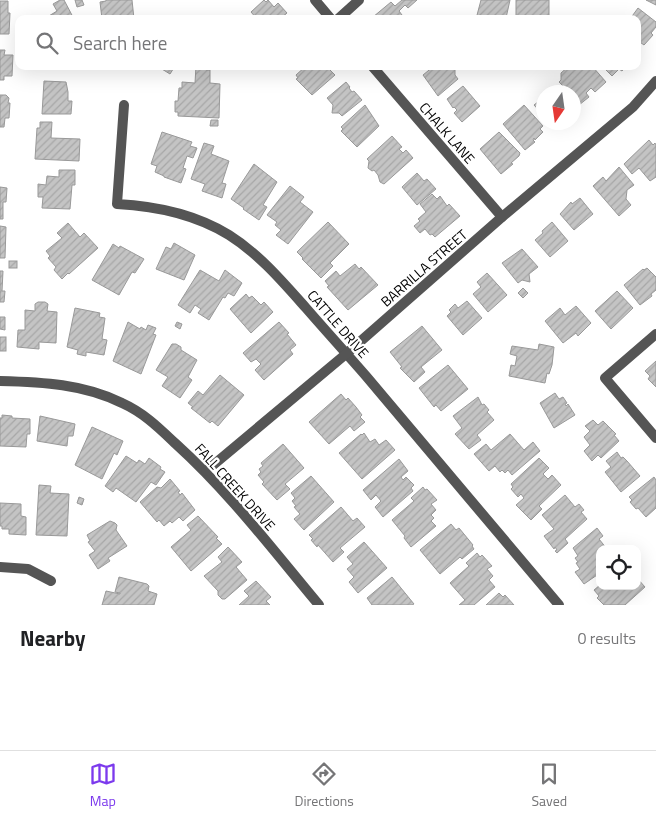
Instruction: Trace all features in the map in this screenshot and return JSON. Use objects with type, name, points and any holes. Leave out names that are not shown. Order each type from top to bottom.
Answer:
[{"type":"street","points":[[315,0],[328,15]]},
{"type":"street","points":[[342,15],[359,0]]},
{"type":"street","name":"CHALK LANE","points":[[375,70],[502,217]]},
{"type":"street","name":"BARRILLA STREET","points":[[206,471],[346,354],[502,217],[633,107],[656,81]]},
{"type":"street","name":"CATTLE DRIVE","points":[[124,105],[117,204],[146,205],[204,222],[228,235],[252,252],[272,270],[560,605]]},
{"type":"street","points":[[656,334],[605,378],[656,438]]},
{"type":"street","name":"FALL CREEK DRIVE","points":[[0,381],[42,382],[92,391],[121,402],[144,414],[206,471],[319,605]]},
{"type":"street","points":[[0,567],[28,569],[51,581]]},
{"type":"building","points":[[64,0],[72,15],[50,15],[57,11],[53,4]]},
{"type":"building","points":[[75,0],[82,0],[84,5],[77,7]]},
{"type":"building","points":[[132,0],[134,15],[102,15],[100,2]]},
{"type":"building","points":[[264,0],[266,2],[268,0],[274,7],[278,3],[287,13],[285,15],[254,15],[251,12]]},
{"type":"building","points":[[402,0],[417,0],[408,8],[405,5],[399,11],[402,15],[375,15],[391,2],[395,6]]},
{"type":"building","points":[[481,0],[510,0],[507,15],[477,15]]},
{"type":"building","points":[[516,0],[549,0],[549,15],[516,15]]},
{"type":"building","points":[[646,0],[656,0],[656,5]]},
{"type":"building","points":[[0,1],[8,1],[8,13],[10,13],[9,34],[0,34]]},
{"type":"building","points":[[638,8],[656,22],[656,27],[651,33],[653,35],[644,45],[641,43],[641,15],[633,15]]},
{"type":"building","points":[[0,50],[5,50],[4,55],[13,55],[12,76],[4,76],[4,80],[0,80]]},
{"type":"building","points":[[164,70],[172,70],[170,74]]},
{"type":"building","points":[[196,70],[210,70],[210,83],[220,84],[219,118],[178,116],[178,112],[175,112],[175,101],[178,101],[179,88],[182,88],[182,82],[195,83]]},
{"type":"building","points":[[302,70],[330,70],[335,75],[312,95],[296,79],[298,78],[296,75]]},
{"type":"building","points":[[429,70],[455,70],[455,75],[458,79],[438,96],[423,75]]},
{"type":"building","points":[[564,70],[596,70],[606,82],[595,92],[591,88],[586,93],[589,97],[581,103],[581,85],[562,85],[559,82],[561,80],[561,73]]},
{"type":"building","points":[[606,70],[618,70],[612,76]]},
{"type":"building","points":[[44,81],[66,82],[68,101],[72,101],[71,114],[42,114]]},
{"type":"building","points":[[346,82],[352,92],[354,91],[362,100],[342,116],[339,113],[332,113],[333,105],[327,98]]},
{"type":"building","points":[[463,86],[480,106],[462,122],[454,113],[457,110],[453,108],[447,99]]},
{"type":"building","points":[[0,95],[6,95],[9,98],[8,103],[10,103],[9,118],[5,118],[4,127],[0,127]]},
{"type":"building","points":[[365,105],[379,126],[357,147],[341,131],[343,129],[341,127]]},
{"type":"building","points":[[524,105],[536,118],[536,130],[543,132],[535,140],[534,138],[535,142],[525,150],[503,124]]},
{"type":"building","points":[[211,120],[218,120],[218,126],[210,126]]},
{"type":"building","points":[[40,122],[52,122],[51,138],[80,139],[79,161],[35,159],[37,128],[40,128]]},
{"type":"building","points":[[162,132],[192,142],[190,146],[197,148],[193,158],[187,156],[183,168],[186,169],[181,183],[155,172],[157,166],[151,164]]},
{"type":"building","points":[[499,132],[520,153],[511,163],[513,164],[501,174],[480,149]]},
{"type":"building","points":[[392,136],[402,147],[399,149],[403,153],[406,150],[413,158],[384,184],[380,182],[374,170],[372,171],[368,168],[369,161],[367,159]]},
{"type":"building","points":[[649,140],[653,145],[655,143],[656,145],[656,177],[650,181],[639,168],[632,174],[624,164]]},
{"type":"building","points":[[204,143],[214,146],[211,154],[229,161],[222,183],[226,184],[222,198],[202,191],[205,184],[191,179]]},
{"type":"building","points":[[254,164],[277,182],[263,205],[267,207],[259,220],[231,199]]},
{"type":"building","points":[[619,167],[634,185],[627,190],[626,199],[631,205],[619,216],[593,186],[603,177],[606,181]]},
{"type":"building","points":[[59,170],[75,170],[75,185],[72,185],[70,209],[42,208],[43,197],[38,197],[38,184],[46,185],[47,176],[59,177]]},
{"type":"building","points":[[417,173],[424,181],[427,179],[436,189],[417,205],[402,187]]},
{"type":"building","points":[[290,186],[304,197],[300,202],[313,212],[288,244],[276,235],[281,230],[275,225],[277,222],[267,215]]},
{"type":"building","points":[[0,187],[7,188],[6,202],[3,202],[3,219],[0,219]]},
{"type":"building","points":[[432,194],[437,199],[440,196],[447,206],[449,204],[460,216],[435,237],[432,234],[430,235],[425,229],[420,233],[414,226],[420,221],[418,219],[426,212],[420,204]]},
{"type":"building","points":[[580,198],[593,214],[574,230],[560,214],[571,202],[572,204]]},
{"type":"building","points":[[328,222],[349,244],[330,263],[333,266],[321,278],[297,252]]},
{"type":"building","points":[[552,222],[568,241],[550,257],[535,240]]},
{"type":"building","points":[[68,223],[80,237],[84,233],[98,248],[62,279],[54,270],[56,267],[48,258],[50,256],[46,251],[62,238],[57,233]]},
{"type":"building","points":[[0,226],[6,227],[5,258],[0,258]]},
{"type":"building","points":[[174,243],[195,255],[184,280],[156,269],[166,247],[171,249]]},
{"type":"building","points":[[113,244],[144,259],[135,273],[132,272],[119,295],[92,280]]},
{"type":"building","points":[[522,249],[538,267],[529,274],[530,282],[522,280],[518,283],[502,263]]},
{"type":"building","points":[[9,261],[17,261],[17,268],[9,268]]},
{"type":"building","points":[[355,264],[359,269],[361,267],[378,285],[348,310],[327,287],[329,286],[325,281],[336,271],[340,276]]},
{"type":"building","points":[[647,268],[656,277],[656,290],[651,294],[652,296],[640,305],[624,285],[643,269]]},
{"type":"building","points":[[200,270],[219,281],[225,270],[242,283],[234,296],[228,293],[225,298],[223,297],[209,320],[198,313],[201,309],[195,305],[190,313],[178,305]]},
{"type":"building","points":[[0,271],[3,271],[2,291],[5,291],[4,302],[0,302]]},
{"type":"building","points":[[487,273],[507,295],[488,312],[473,294],[481,287],[477,282]]},
{"type":"building","points":[[523,288],[528,293],[523,298],[518,293]]},
{"type":"building","points":[[617,291],[633,308],[611,329],[595,311]]},
{"type":"building","points":[[246,294],[249,298],[252,296],[261,305],[264,302],[273,312],[251,333],[230,309]]},
{"type":"building","points":[[467,301],[482,318],[463,335],[447,316],[451,312],[449,310],[455,304],[458,308]]},
{"type":"building","points":[[38,302],[48,304],[47,311],[57,312],[56,343],[39,342],[39,349],[17,347],[18,330],[25,330],[25,310],[35,311],[35,304]]},
{"type":"building","points":[[576,306],[591,323],[578,336],[576,333],[563,343],[545,321],[560,308],[565,315]]},
{"type":"building","points":[[75,308],[100,313],[99,317],[105,318],[102,339],[107,340],[104,355],[86,352],[86,356],[77,354],[78,350],[67,347]]},
{"type":"building","points":[[0,317],[5,317],[5,330],[0,329]]},
{"type":"building","points":[[128,322],[140,329],[141,327],[146,330],[148,325],[156,328],[153,334],[156,335],[141,374],[113,361]]},
{"type":"building","points":[[177,322],[182,324],[180,329],[175,326]]},
{"type":"building","points":[[279,322],[289,333],[287,334],[296,345],[290,350],[293,354],[264,380],[255,370],[261,364],[256,359],[251,362],[243,353]]},
{"type":"building","points":[[422,326],[442,350],[421,367],[425,372],[414,382],[400,368],[402,367],[390,352]]},
{"type":"building","points":[[0,337],[6,337],[6,351],[0,351]]},
{"type":"building","points":[[172,344],[181,347],[181,350],[197,360],[188,377],[192,380],[180,398],[162,386],[168,377],[156,370]]},
{"type":"building","points":[[539,344],[554,347],[552,365],[549,374],[547,373],[545,383],[509,376],[511,365],[515,366],[517,356],[510,354],[512,346],[538,350]]},
{"type":"building","points":[[656,361],[656,387],[648,379],[650,376],[645,371]]},
{"type":"building","points":[[448,365],[468,389],[441,411],[436,405],[434,407],[419,388]]},
{"type":"building","points":[[220,375],[244,395],[218,426],[212,421],[210,423],[191,408],[193,407],[188,403],[198,391],[203,395]]},
{"type":"building","points":[[555,393],[559,399],[563,397],[567,403],[565,404],[566,406],[568,404],[575,415],[554,428],[540,403]]},
{"type":"building","points":[[341,394],[346,400],[348,398],[356,407],[362,415],[360,417],[365,422],[354,431],[350,426],[329,444],[309,422]]},
{"type":"building","points":[[478,397],[482,405],[484,404],[489,410],[487,412],[494,420],[477,435],[481,440],[469,449],[455,434],[462,428],[453,416]]},
{"type":"building","points":[[2,415],[12,416],[12,418],[30,419],[30,434],[27,434],[26,447],[0,446],[0,418],[2,418]]},
{"type":"building","points":[[40,416],[75,424],[73,436],[68,436],[67,446],[37,441]]},
{"type":"building","points":[[593,420],[598,425],[603,421],[616,434],[614,435],[619,441],[601,458],[598,455],[592,461],[584,451],[590,445],[584,437],[590,431],[585,426]]},
{"type":"building","points":[[92,427],[123,441],[117,455],[114,453],[102,479],[75,465]]},
{"type":"building","points":[[364,433],[370,442],[375,439],[379,445],[386,440],[395,450],[362,479],[339,453]]},
{"type":"building","points":[[510,434],[524,450],[533,442],[540,451],[512,475],[508,470],[505,473],[502,470],[500,472],[495,466],[489,471],[474,454],[486,444],[491,450]]},
{"type":"building","points":[[283,444],[304,468],[285,484],[290,489],[277,500],[262,484],[264,482],[258,475],[261,472],[259,469],[263,466],[261,463]]},
{"type":"building","points":[[617,452],[640,476],[621,492],[605,472],[611,467],[606,461]]},
{"type":"building","points":[[126,456],[137,463],[139,460],[145,464],[149,458],[165,472],[156,485],[151,482],[136,502],[116,488],[113,492],[105,486]]},
{"type":"building","points":[[539,458],[549,468],[543,474],[548,479],[552,475],[561,485],[539,506],[542,509],[531,520],[516,505],[524,498],[521,494],[518,497],[511,489],[513,487],[511,484]]},
{"type":"building","points":[[399,459],[408,471],[401,477],[403,480],[406,477],[414,485],[411,488],[413,491],[383,517],[375,507],[381,501],[376,495],[371,500],[363,490]]},
{"type":"building","points":[[311,476],[334,502],[304,530],[294,519],[300,514],[294,507],[296,506],[292,501],[295,498],[291,493]]},
{"type":"building","points":[[654,477],[656,480],[656,508],[646,517],[630,502],[632,500],[629,497]]},
{"type":"building","points":[[170,479],[180,491],[178,492],[180,495],[182,493],[195,510],[183,521],[179,517],[172,523],[170,521],[164,526],[159,520],[157,522],[140,502],[157,487],[161,488]]},
{"type":"building","points":[[39,485],[51,486],[50,493],[69,494],[67,536],[36,535]]},
{"type":"building","points":[[423,487],[437,500],[431,504],[436,510],[431,515],[434,518],[431,521],[436,526],[411,547],[392,520],[414,501],[411,498]]},
{"type":"building","points":[[565,495],[575,507],[579,504],[584,510],[581,512],[587,519],[565,539],[568,543],[557,553],[555,547],[554,549],[544,536],[554,529],[542,515]]},
{"type":"building","points":[[79,497],[84,499],[82,505],[77,503]]},
{"type":"building","points":[[0,503],[21,504],[21,516],[26,517],[26,535],[9,534],[9,529],[2,529],[2,526],[0,526]]},
{"type":"building","points":[[341,507],[353,521],[357,518],[365,527],[340,548],[344,552],[333,562],[318,545],[317,547],[309,535]]},
{"type":"building","points":[[198,516],[218,537],[216,538],[222,544],[191,571],[171,547],[191,530],[187,525]]},
{"type":"building","points":[[110,521],[117,525],[116,530],[127,546],[108,558],[110,561],[98,569],[89,555],[95,551],[88,542],[90,541],[87,535]]},
{"type":"building","points":[[451,524],[456,530],[459,528],[473,545],[474,549],[462,559],[460,557],[440,574],[420,550]]},
{"type":"building","points":[[597,528],[603,536],[599,539],[604,545],[596,545],[596,576],[584,584],[575,572],[580,569],[575,558],[578,556],[573,548]]},
{"type":"building","points":[[364,542],[387,568],[358,593],[349,582],[354,577],[347,569],[353,564],[347,557]]},
{"type":"building","points":[[228,547],[242,562],[236,567],[247,580],[225,599],[222,599],[218,595],[218,591],[204,576],[222,562],[218,557]]},
{"type":"building","points":[[477,553],[480,557],[482,555],[492,566],[487,569],[493,576],[489,580],[495,587],[474,605],[459,605],[465,600],[450,583],[469,566],[466,563]]},
{"type":"building","points":[[119,577],[147,584],[149,586],[148,591],[157,594],[154,605],[102,605],[106,591],[120,594],[115,592]]},
{"type":"building","points":[[392,577],[414,604],[372,605],[367,598]]},
{"type":"building","points":[[256,581],[271,597],[266,601],[270,605],[239,605],[249,596],[244,591]]},
{"type":"building","points":[[641,582],[645,587],[625,605],[604,605],[597,598],[599,596],[594,590],[596,588],[596,590],[641,590]]},
{"type":"building","points":[[499,593],[503,597],[505,595],[514,605],[486,605]]}]
